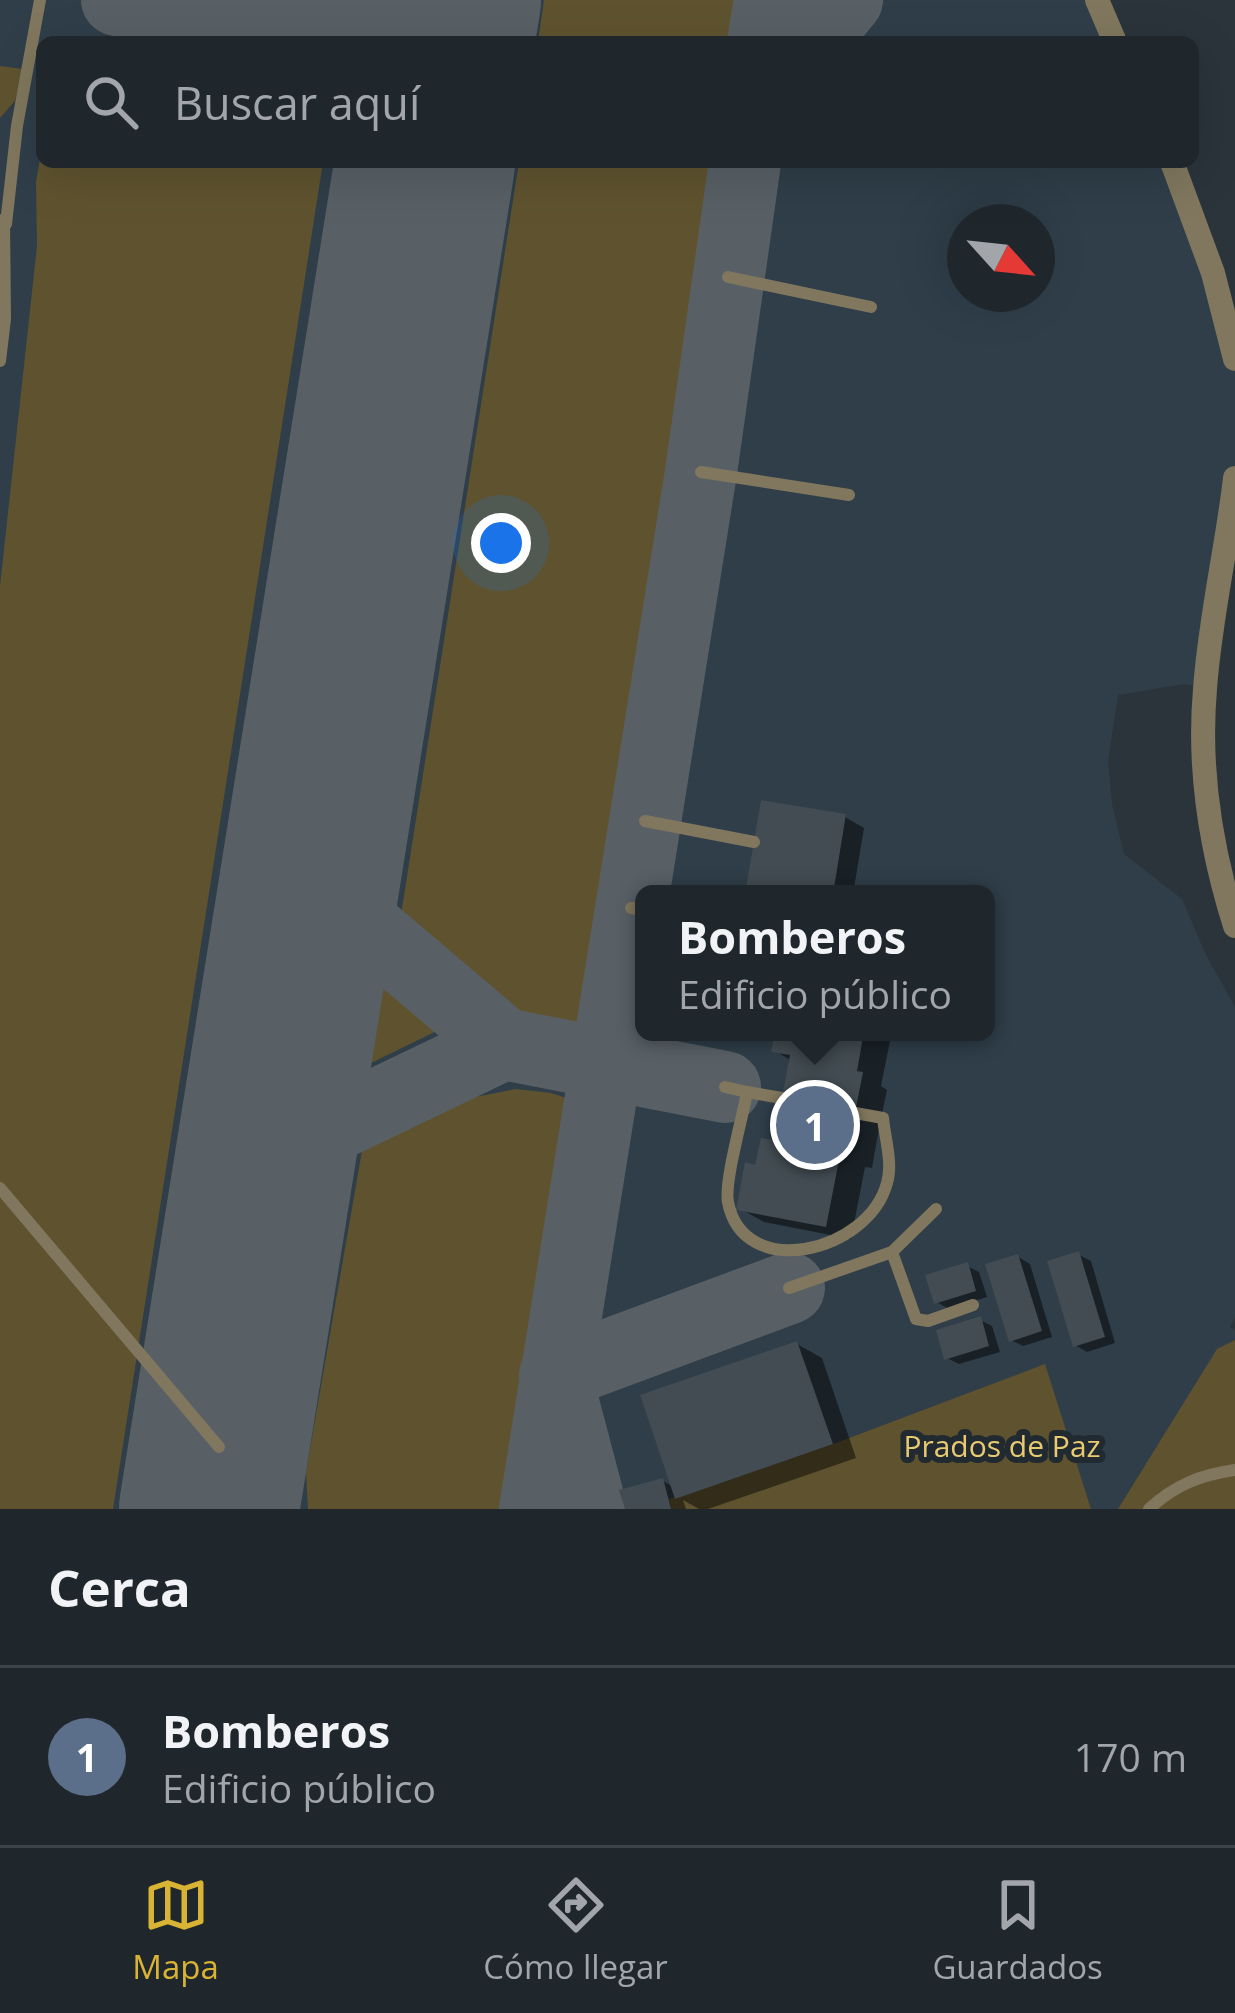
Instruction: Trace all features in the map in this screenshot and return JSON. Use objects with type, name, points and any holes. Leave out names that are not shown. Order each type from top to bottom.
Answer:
[{"type":"street","points":[[1097,0],[1112,36]]},
{"type":"street","points":[[1174,168],[1213,273],[1235,359]]},
{"type":"street","points":[[1235,478],[1204,687],[1202,734],[1212,832],[1235,926]]},
{"type":"lane","points":[[0,361],[3,218],[40,0]]},
{"type":"lane","points":[[0,134],[17,126]]},
{"type":"lane","points":[[728,278],[871,307]]},
{"type":"lane","points":[[701,472],[849,495]]},
{"type":"lane","points":[[645,821],[754,842]]},
{"type":"lane","points":[[725,1088],[782,1098]]},
{"type":"lane","points":[[747,1092],[727,1199],[739,1229],[758,1245],[816,1249],[866,1222],[880,1205],[890,1176],[883,1118],[855,1113]]},
{"type":"lane","points":[[0,1188],[219,1448]]},
{"type":"lane","points":[[789,1288],[892,1252],[935,1209]]},
{"type":"lane","points":[[892,1252],[916,1318],[928,1321],[973,1305]]},
{"type":"lane","points":[[1149,1509],[1193,1479],[1235,1470]]},
{"type":"shaded area","points":[[0,0],[1097,0],[1112,36],[36,36],[36,168],[1174,168],[1235,359],[1235,478],[1205,687],[1184,684],[1118,695],[1108,761],[1124,854],[1182,899],[1235,1007],[1235,1317],[1230,1327],[1235,1340],[1217,1350],[1118,1509],[1091,1509],[1044,1365],[670,1499],[671,1509],[0,1509]]},
{"type":"green space","points":[[544,0],[758,0],[752,36],[539,36]]},
{"type":"green space","points":[[0,66],[23,69],[15,101],[0,118]]},
{"type":"green space","points":[[38,168],[322,168],[113,1509],[0,1509],[0,586],[37,246]]},
{"type":"green space","points":[[518,168],[731,168],[596,1018],[586,1027],[555,1024],[527,1018],[479,996],[438,961],[401,915]]},
{"type":"green space","points":[[385,975],[447,1026],[371,1063]]},
{"type":"green space","points":[[516,1089],[572,1100],[577,1111],[516,1509],[308,1509],[306,1472],[363,1145],[449,1102]]},
{"type":"green space","name":"Prados de Paz","points":[[1235,1340],[1235,1509],[1118,1509],[1217,1349]]},
{"type":"green space","name":"Prados de Paz","points":[[1045,1364],[1091,1509],[671,1509],[669,1499],[833,1444]]},
{"type":"building","points":[[761,800],[846,814],[834,885],[747,885]]},
{"type":"building","points":[[773,1041],[862,1041],[857,1071],[863,1072],[847,1156],[840,1155],[826,1227],[736,1210],[745,1162],[755,1165],[761,1138],[774,1140],[790,1055],[771,1052]]},
{"type":"building","points":[[1079,1251],[1105,1337],[1073,1347],[1047,1261]]},
{"type":"building","points":[[1018,1254],[1042,1331],[1009,1342],[985,1264]]},
{"type":"building","points":[[968,1262],[976,1291],[934,1304],[925,1275]]},
{"type":"building","points":[[981,1316],[989,1346],[944,1360],[936,1330]]},
{"type":"building","points":[[797,1341],[833,1444],[675,1499],[640,1395]]},
{"type":"building","points":[[663,1478],[671,1509],[625,1509],[619,1490]]},
{"type":"taxiway","points":[[117,0],[376,36]]},
{"type":"taxiway","points":[[764,36],[770,0]]},
{"type":"taxiway","points":[[817,36],[847,0]]},
{"type":"taxiway","points":[[535,1509],[701,472],[744,168]]},
{"type":"taxiway","points":[[311,880],[504,1044],[725,1087]]},
{"type":"taxiway","points":[[266,1158],[504,1044]]},
{"type":"taxiway","points":[[555,1375],[789,1288]]},
{"type":"taxiway","points":[[562,1399],[591,1509]]},
{"type":"runway","points":[[445,36],[451,0]]},
{"type":"runway","points":[[209,1509],[424,168]]},
{"type":"place","name":"Bomberos","points":[[815,1125]]}]
